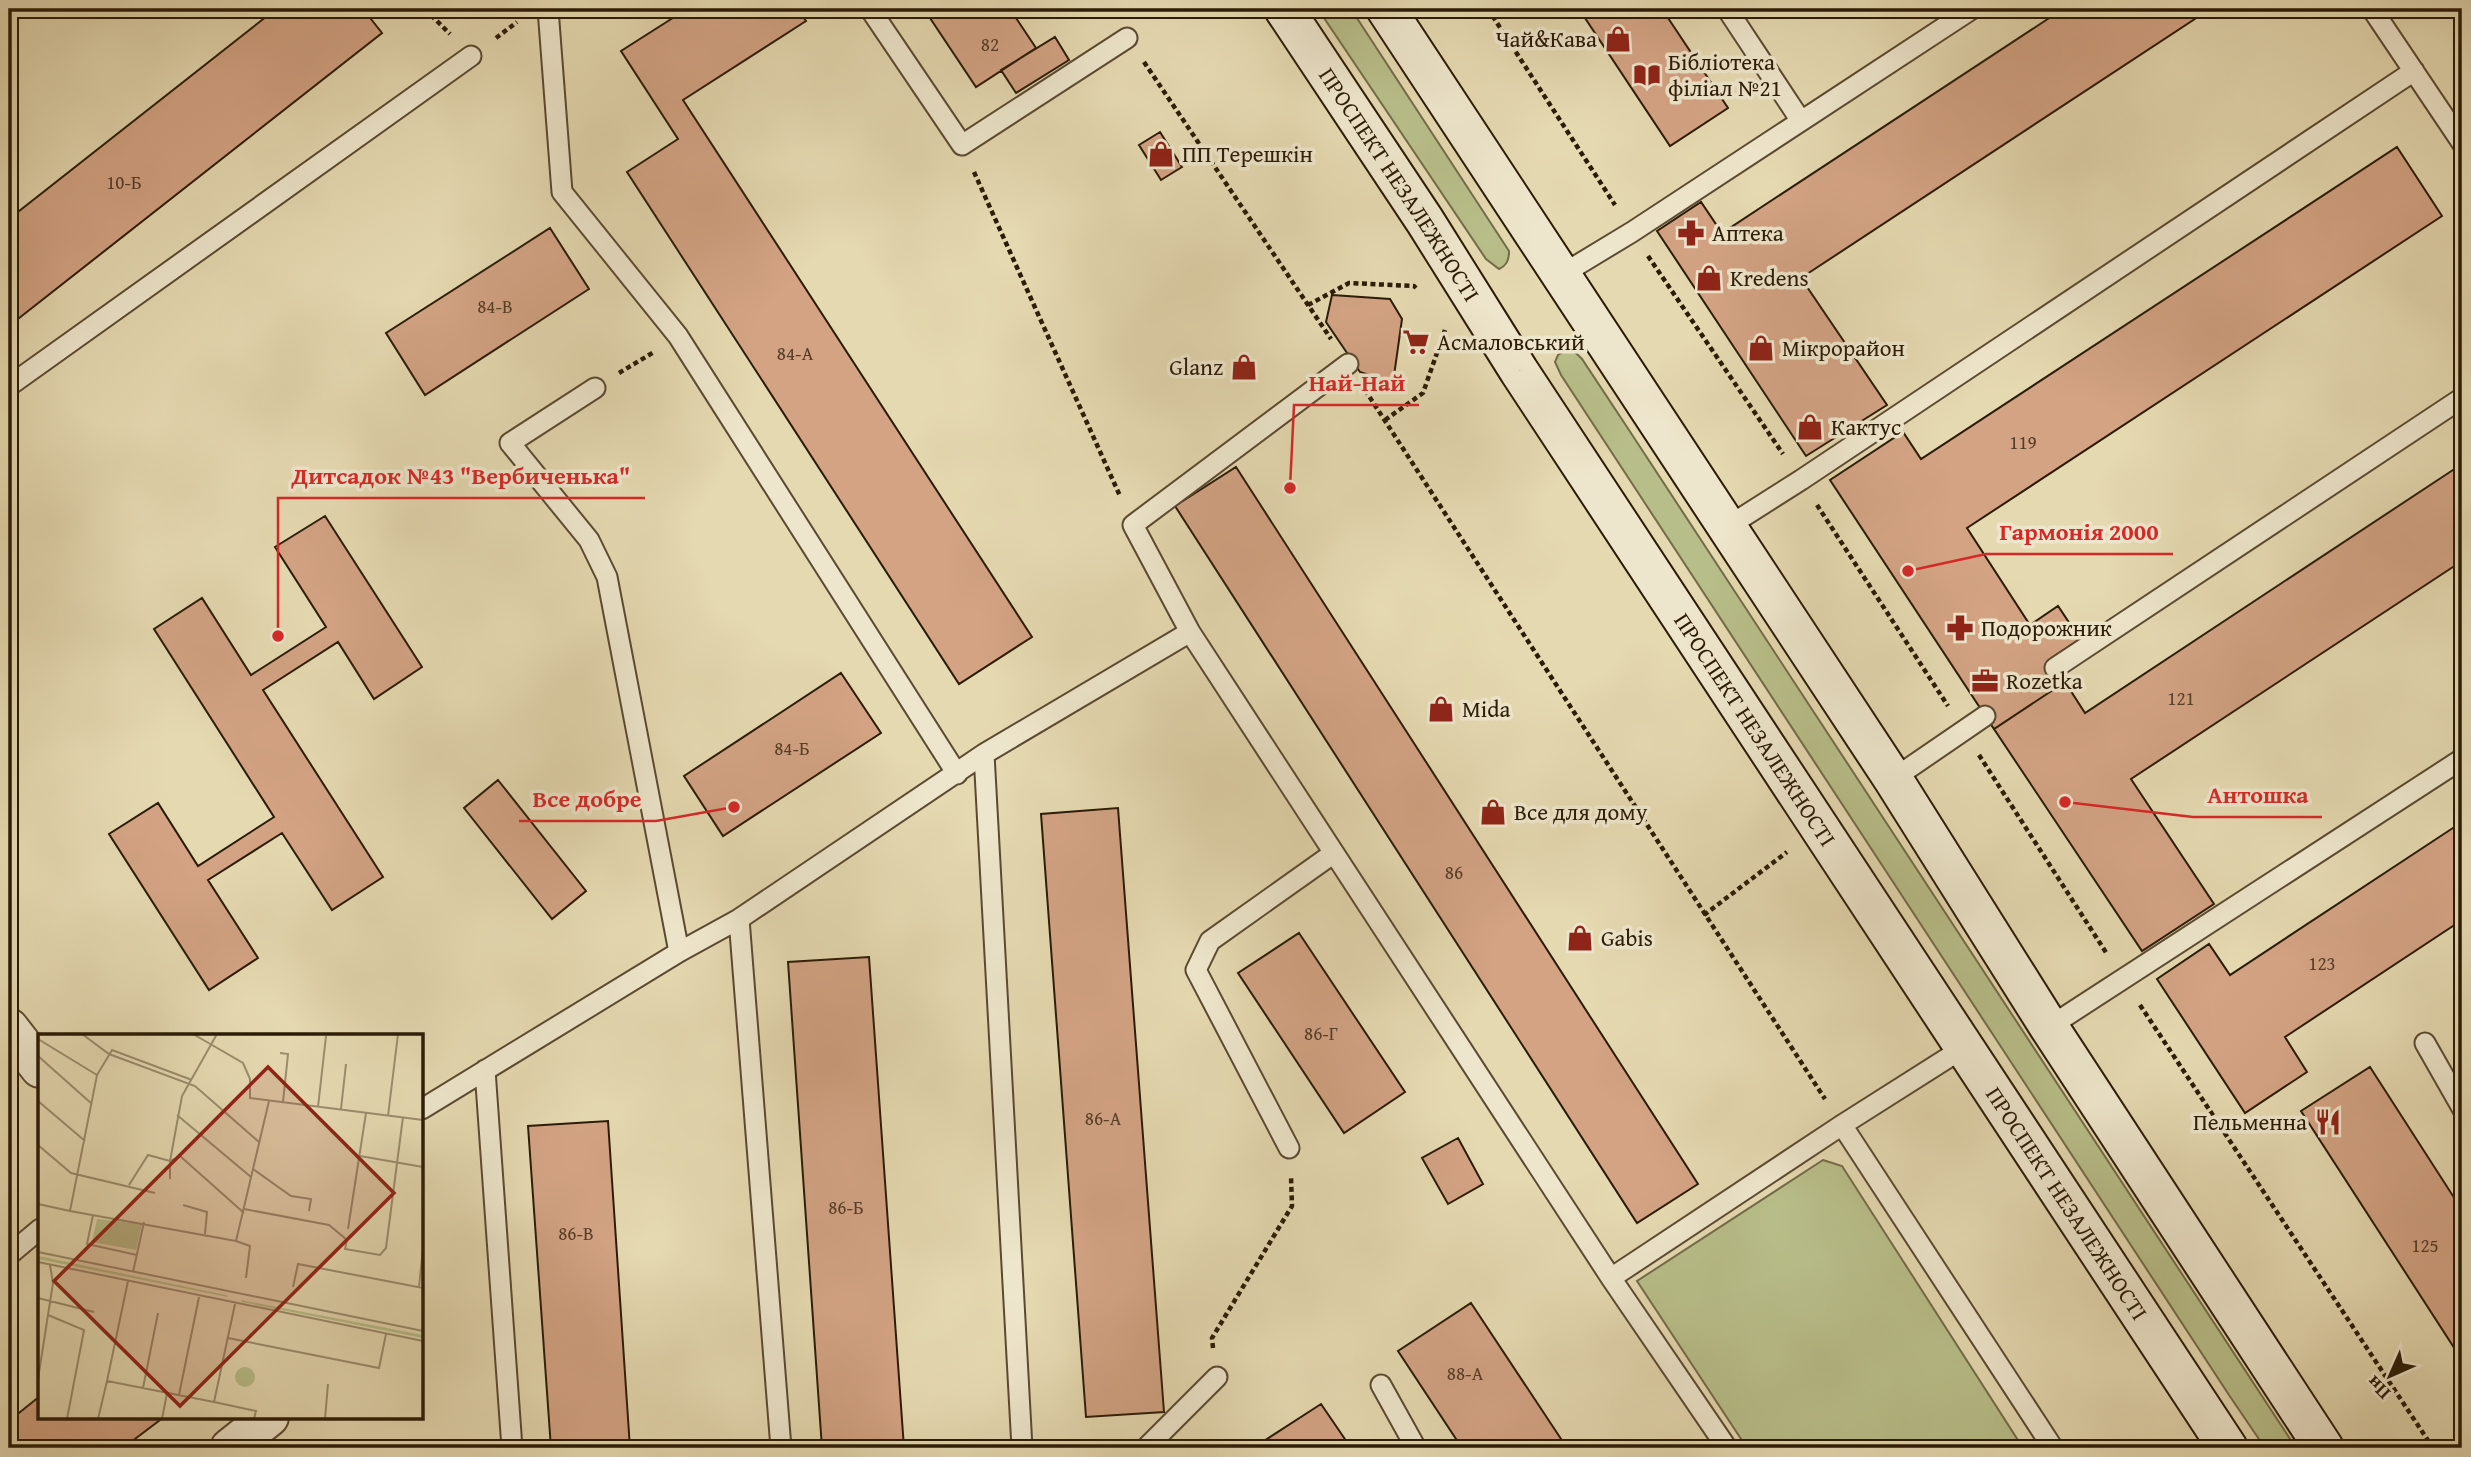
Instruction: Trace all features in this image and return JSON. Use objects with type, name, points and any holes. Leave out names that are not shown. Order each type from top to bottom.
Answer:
[{"type":"main road","name":"ПРОСПЕКТ НЕЗАЛЕЖНОСТІ","points":[[1284,9],[2228,1448]]},
{"type":"main road","points":[[1386,9],[1894,779],[2049,1027],[2325,1448]]},
{"type":"main road","points":[[9,1028],[38,1065]]},
{"type":"main road","points":[[230,1448],[268,1418]]},
{"type":"lane","points":[[548,9],[562,192],[678,336],[957,774]]},
{"type":"lane","points":[[870,9],[962,145],[1128,38]]},
{"type":"lane","points":[[1727,9],[1801,121]]},
{"type":"lane","points":[[1561,275],[1632,232],[1972,9]]},
{"type":"lane","points":[[2372,9],[2462,143]]},
{"type":"lane","points":[[9,386],[471,56]]},
{"type":"lane","points":[[1727,527],[2414,71]]},
{"type":"lane","points":[[1348,364],[1133,525],[1190,632],[1611,1278],[1727,1448]]},
{"type":"lane","points":[[595,388],[510,443],[589,540],[607,577],[679,952]]},
{"type":"lane","points":[[2055,668],[2462,398]]},
{"type":"lane","points":[[424,1108],[679,952],[739,919],[984,754],[1190,632]]},
{"type":"lane","points":[[1894,779],[1985,716]]},
{"type":"lane","points":[[984,754],[1022,1448]]},
{"type":"lane","points":[[2049,1027],[2462,759]]},
{"type":"lane","points":[[1289,1148],[1196,970],[1210,941],[1334,853]]},
{"type":"lane","points":[[739,919],[781,1448]]},
{"type":"lane","points":[[2425,1043],[2462,1108]]},
{"type":"lane","points":[[1611,1278],[1965,1047]]},
{"type":"lane","points":[[485,1070],[512,1448]]},
{"type":"lane","points":[[1842,1125],[2053,1448]]},
{"type":"lane","points":[[9,1255],[38,1231]]},
{"type":"lane","points":[[1146,1448],[1217,1377]]},
{"type":"lane","points":[[1381,1385],[1416,1448]]},
{"type":"path","points":[[471,56],[524,17]]},
{"type":"path","points":[[1128,38],[1385,420],[1842,1125]]},
{"type":"path","points":[[962,145],[1133,525]]},
{"type":"path","points":[[1308,305],[1349,283],[1414,286],[1422,297]]},
{"type":"path","points":[[1385,420],[1423,394],[1445,329]]},
{"type":"path","points":[[595,388],[678,336]]},
{"type":"path","points":[[1217,1377],[1212,1338],[1292,1206],[1289,1148]]},
{"type":"green space","points":[[1318,9],[1351,9],[1509,251],[1507,262],[1502,267],[1499,269],[1486,259]]},
{"type":"green space","points":[[1568,349],[1582,359],[2296,1448],[2265,1448],[2229,1395],[1561,375],[1555,362],[1558,355]]},
{"type":"green space","points":[[1823,1160],[1842,1166],[2023,1448],[1747,1448],[1637,1281]]},
{"type":"building","points":[[276,9],[363,9],[382,33],[9,326],[9,219]]},
{"type":"building","points":[[687,9],[798,9],[806,21],[683,100],[1032,637],[959,684],[627,172],[678,139],[621,51]]},
{"type":"building","points":[[924,9],[1010,9],[1036,48],[976,87]]},
{"type":"building","points":[[1579,9],[1662,9],[1728,108],[1670,146]]},
{"type":"building","points":[[2063,9],[2210,9],[1801,278],[1887,405],[1806,456],[1657,231],[1701,202],[1722,233]]},
{"type":"building","points":[[1055,37],[1069,60],[1016,93],[1001,70]]},
{"type":"building","points":[[1160,132],[1182,167],[1161,180],[1139,145]]},
{"type":"building","points":[[2397,147],[2442,216],[1967,528],[2030,625],[2058,606],[2080,639],[2050,659],[2065,682],[1994,729],[1830,480],[1903,432],[1921,459]]},
{"type":"building","points":[[550,228],[589,289],[425,395],[386,333]]},
{"type":"building","points":[[1332,295],[1390,299],[1402,319],[1393,383],[1360,372],[1326,322]]},
{"type":"building","points":[[2462,464],[2462,561],[2131,779],[2214,904],[2142,951],[1994,729],[2065,682],[2085,713]]},
{"type":"building","points":[[1236,467],[1698,1184],[1637,1223],[1175,506]]},
{"type":"building","points":[[325,516],[422,667],[374,699],[338,642],[263,690],[383,877],[332,910],[282,833],[208,880],[258,958],[209,990],[109,834],[158,803],[198,866],[274,817],[154,629],[202,598],[251,675],[326,627],[275,547]]},
{"type":"building","points":[[841,673],[881,733],[723,836],[684,776]]},
{"type":"building","points":[[498,780],[586,891],[552,919],[464,808]]},
{"type":"building","points":[[1118,808],[1164,1412],[1086,1417],[1041,814]]},
{"type":"building","points":[[2462,822],[2462,920],[2285,1037],[2307,1072],[2245,1113],[2157,979],[2209,944],[2230,975]]},
{"type":"building","points":[[1299,933],[1405,1092],[1344,1133],[1238,973]]},
{"type":"building","points":[[869,957],[904,1448],[822,1448],[788,962]]},
{"type":"building","points":[[2370,1067],[2462,1210],[2462,1360],[2301,1111]]},
{"type":"building","points":[[608,1121],[630,1448],[551,1448],[528,1126]]},
{"type":"building","points":[[1458,1138],[1483,1184],[1448,1204],[1422,1158]]},
{"type":"building","points":[[1471,1303],[1567,1448],[1462,1448],[1398,1351]]},
{"type":"building","points":[[38,1398],[38,1418],[163,1418],[123,1448],[9,1448],[9,1421]]},
{"type":"building","points":[[1321,1404],[1351,1448],[1253,1448]]},
{"type":"place","name":"Чай&Кава","points":[[1618,39]]},
{"type":"place","name":"Бібліотека філіал №21","points":[[1647,75]]},
{"type":"place","name":"ПП Терешкін","points":[[1161,154]]},
{"type":"place","name":"Аптека","points":[[1691,233]]},
{"type":"place","name":"Kredens","points":[[1709,278]]},
{"type":"place","name":"Асмаловський","points":[[1416,342]]},
{"type":"place","name":"Мікрорайон","points":[[1761,348]]},
{"type":"place","name":"Glanz","points":[[1244,367]]},
{"type":"place","name":"Кактус","points":[[1810,427]]},
{"type":"place","name":"Най-Най","points":[[1290,488]]},
{"type":"place","name":"Гармонія 2000","points":[[1908,571]]},
{"type":"place","name":"Подорожник","points":[[1960,628]]},
{"type":"place","name":"Дитсадок №43 \"Вербиченька\"","points":[[278,636]]},
{"type":"place","name":"Rozetka","points":[[1985,681]]},
{"type":"place","name":"Mida","points":[[1441,709]]},
{"type":"place","name":"Антошка","points":[[2065,802]]},
{"type":"place","name":"Все добре","points":[[734,807]]},
{"type":"place","name":"Все для дому","points":[[1493,812]]},
{"type":"place","name":"Gabis","points":[[1580,938]]},
{"type":"place","name":"Пельменна","points":[[2328,1122]]}]
